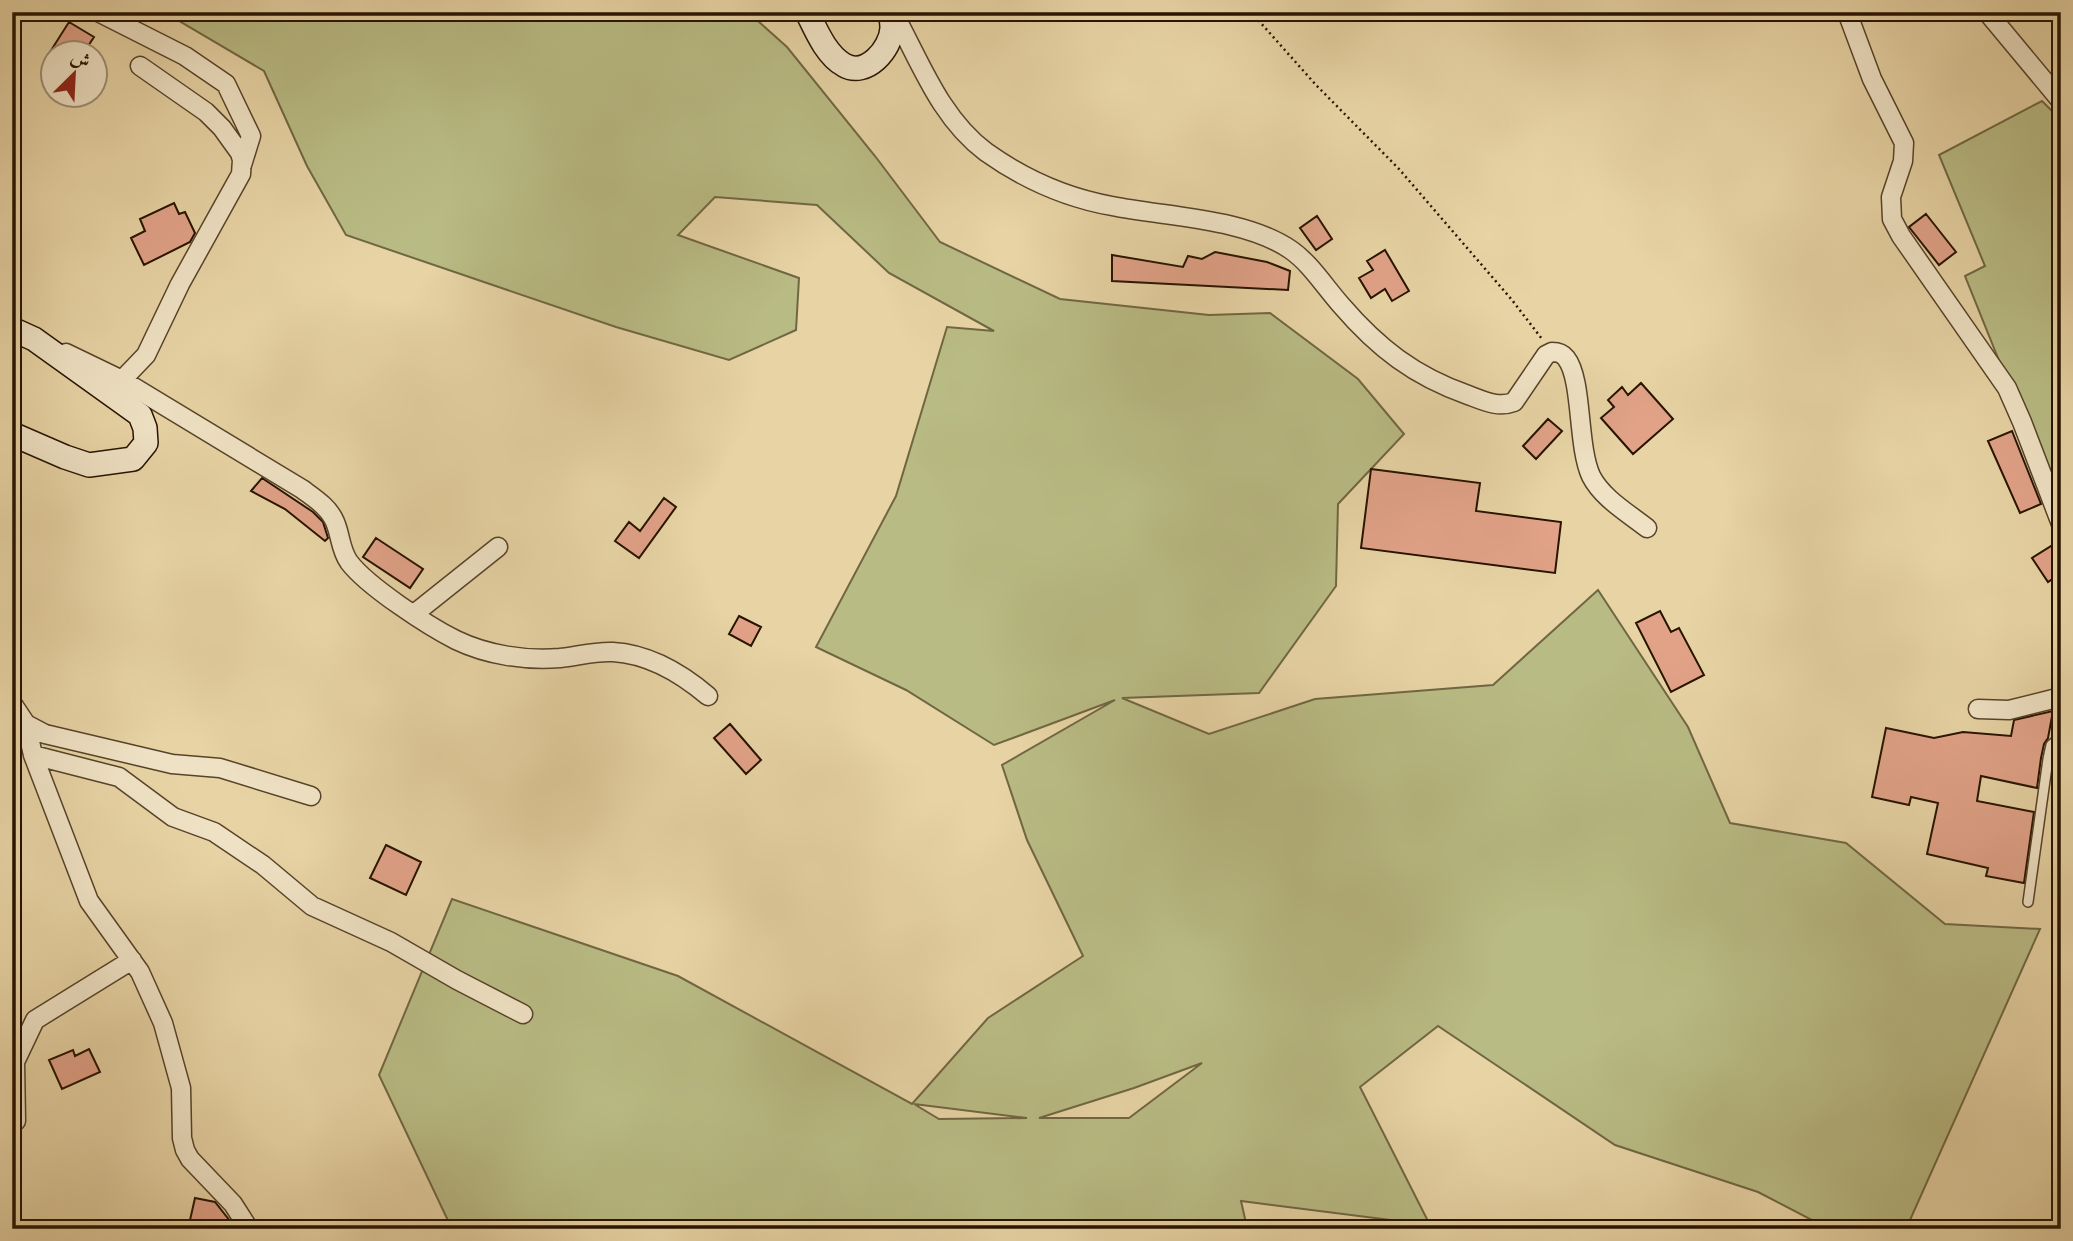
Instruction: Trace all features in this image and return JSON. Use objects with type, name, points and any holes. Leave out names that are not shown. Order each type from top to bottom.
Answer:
[{"type":"main road","points":[[807,12],[830,53],[852,69],[864,67],[878,58],[883,51],[892,29],[892,12]]},
{"type":"main road","points":[[12,329],[34,339],[124,401],[140,415],[145,428],[146,443],[133,459],[89,465],[12,434]]},
{"type":"street","points":[[99,12],[185,56],[226,84],[251,135],[241,174],[180,284],[146,355],[122,380]]},
{"type":"street","points":[[892,12],[952,120],[986,151],[1030,178],[1067,196],[1269,237],[1293,252],[1363,330],[1403,365],[1450,389],[1496,405],[1514,402],[1545,355],[1558,352],[1568,360],[1573,376],[1585,460],[1591,475],[1598,488],[1647,528]]},
{"type":"street","points":[[1847,12],[1872,79],[1904,143],[1903,161],[1891,197],[1892,219],[1901,236],[2007,388],[2061,524]]},
{"type":"street","points":[[1987,12],[2061,101]]},
{"type":"street","points":[[140,66],[206,112],[222,128],[240,153],[242,166]]},
{"type":"street","points":[[34,339],[122,380],[291,482],[325,506],[335,521],[341,547],[361,575],[414,614],[455,639],[501,654],[531,658],[615,652],[640,658],[689,680],[708,696]]},
{"type":"street","points":[[414,614],[498,547]]},
{"type":"street","points":[[1979,709],[2009,710],[2061,697]]},
{"type":"street","points":[[12,703],[26,724],[33,755],[89,901],[140,972],[163,1023],[181,1088],[182,1138],[185,1150],[190,1159],[233,1204],[249,1229]]},
{"type":"street","points":[[26,724],[46,734],[172,764],[220,768],[311,796]]},
{"type":"street","points":[[2061,745],[2061,770]]},
{"type":"street","points":[[33,755],[119,777],[173,817],[214,832],[262,865],[312,905],[391,942],[523,1014]]},
{"type":"street","points":[[16,1121],[15,1062],[35,1020],[132,960]]},
{"type":"lane","points":[[2028,902],[2048,759],[2051,745],[2061,737]]},
{"type":"path","points":[[1251,12],[1316,85],[1399,169],[1512,300],[1552,352]]},
{"type":"green space","points":[[164,12],[748,12],[787,47],[940,242],[1060,299],[1209,315],[1270,313],[1358,379],[1404,434],[1338,504],[1336,586],[1259,693],[1122,698],[1209,734],[1315,699],[1493,685],[1598,590],[1688,727],[1730,823],[1846,843],[1945,924],[2040,929],[1906,1229],[1829,1229],[1758,1192],[1615,1145],[1438,1026],[1360,1087],[1430,1225],[1241,1201],[1246,1223],[1290,1229],[452,1229],[379,1075],[452,899],[678,976],[912,1104],[988,1018],[1083,956],[1027,840],[1002,765],[1115,700],[994,745],[906,690],[816,647],[896,496],[947,327],[994,331],[889,273],[817,205],[715,197],[678,235],[799,278],[796,330],[729,360],[616,327],[346,235],[307,166],[264,71]],"holes":[[[1202,1063],[1129,1118],[1039,1118],[1134,1088]],[[914,1104],[1027,1118],[939,1119]]]},
{"type":"green space","points":[[2042,101],[2061,120],[2061,515],[1965,276],[1985,266],[1939,155]]},
{"type":"building","points":[[69,22],[94,37],[93,38],[59,38]]},
{"type":"building","points":[[174,203],[179,214],[185,212],[195,233],[190,242],[144,265],[131,238],[145,231],[140,219]]},
{"type":"building","points":[[1926,214],[1956,252],[1939,265],[1909,227]]},
{"type":"building","points":[[1317,216],[1332,239],[1316,250],[1300,228]]},
{"type":"building","points":[[1385,250],[1409,291],[1392,301],[1385,289],[1371,298],[1359,278],[1373,270],[1367,261]]},
{"type":"building","points":[[1215,252],[1267,262],[1290,271],[1288,290],[1112,281],[1112,255],[1183,267],[1188,256],[1202,259]]},
{"type":"building","points":[[1641,383],[1673,419],[1633,454],[1601,418],[1614,407],[1608,400],[1622,387],[1628,395]]},
{"type":"building","points":[[1548,419],[1562,431],[1536,459],[1523,446]]},
{"type":"building","points":[[2012,431],[2041,504],[2020,513],[1988,441]]},
{"type":"building","points":[[1371,469],[1480,483],[1476,511],[1561,522],[1555,573],[1361,548]]},
{"type":"building","points":[[262,478],[313,512],[323,522],[328,538],[325,541],[285,509],[251,491]]},
{"type":"building","points":[[664,498],[676,507],[639,558],[615,541],[629,522],[640,531]]},
{"type":"building","points":[[376,538],[423,569],[410,588],[363,557]]},
{"type":"building","points":[[2056,543],[2061,551],[2061,573],[2048,582],[2032,558]]},
{"type":"building","points":[[1660,611],[1671,632],[1679,628],[1704,675],[1671,692],[1636,623]]},
{"type":"building","points":[[739,616],[761,627],[751,646],[729,634]]},
{"type":"building","points":[[2053,711],[2041,758],[2037,788],[1981,776],[1977,801],[2034,812],[2024,883],[1986,876],[1988,868],[1927,854],[1938,803],[1911,797],[1909,805],[1872,797],[1886,728],[1934,738],[1963,732],[2011,736],[2014,720]]},
{"type":"building","points":[[730,724],[761,760],[746,774],[714,738]]},
{"type":"building","points":[[386,845],[421,862],[406,895],[370,878]]},
{"type":"building","points":[[89,1049],[100,1072],[62,1089],[49,1060],[73,1050],[75,1056]]},
{"type":"building","points":[[195,1198],[215,1202],[230,1221],[229,1229],[188,1229]]}]
